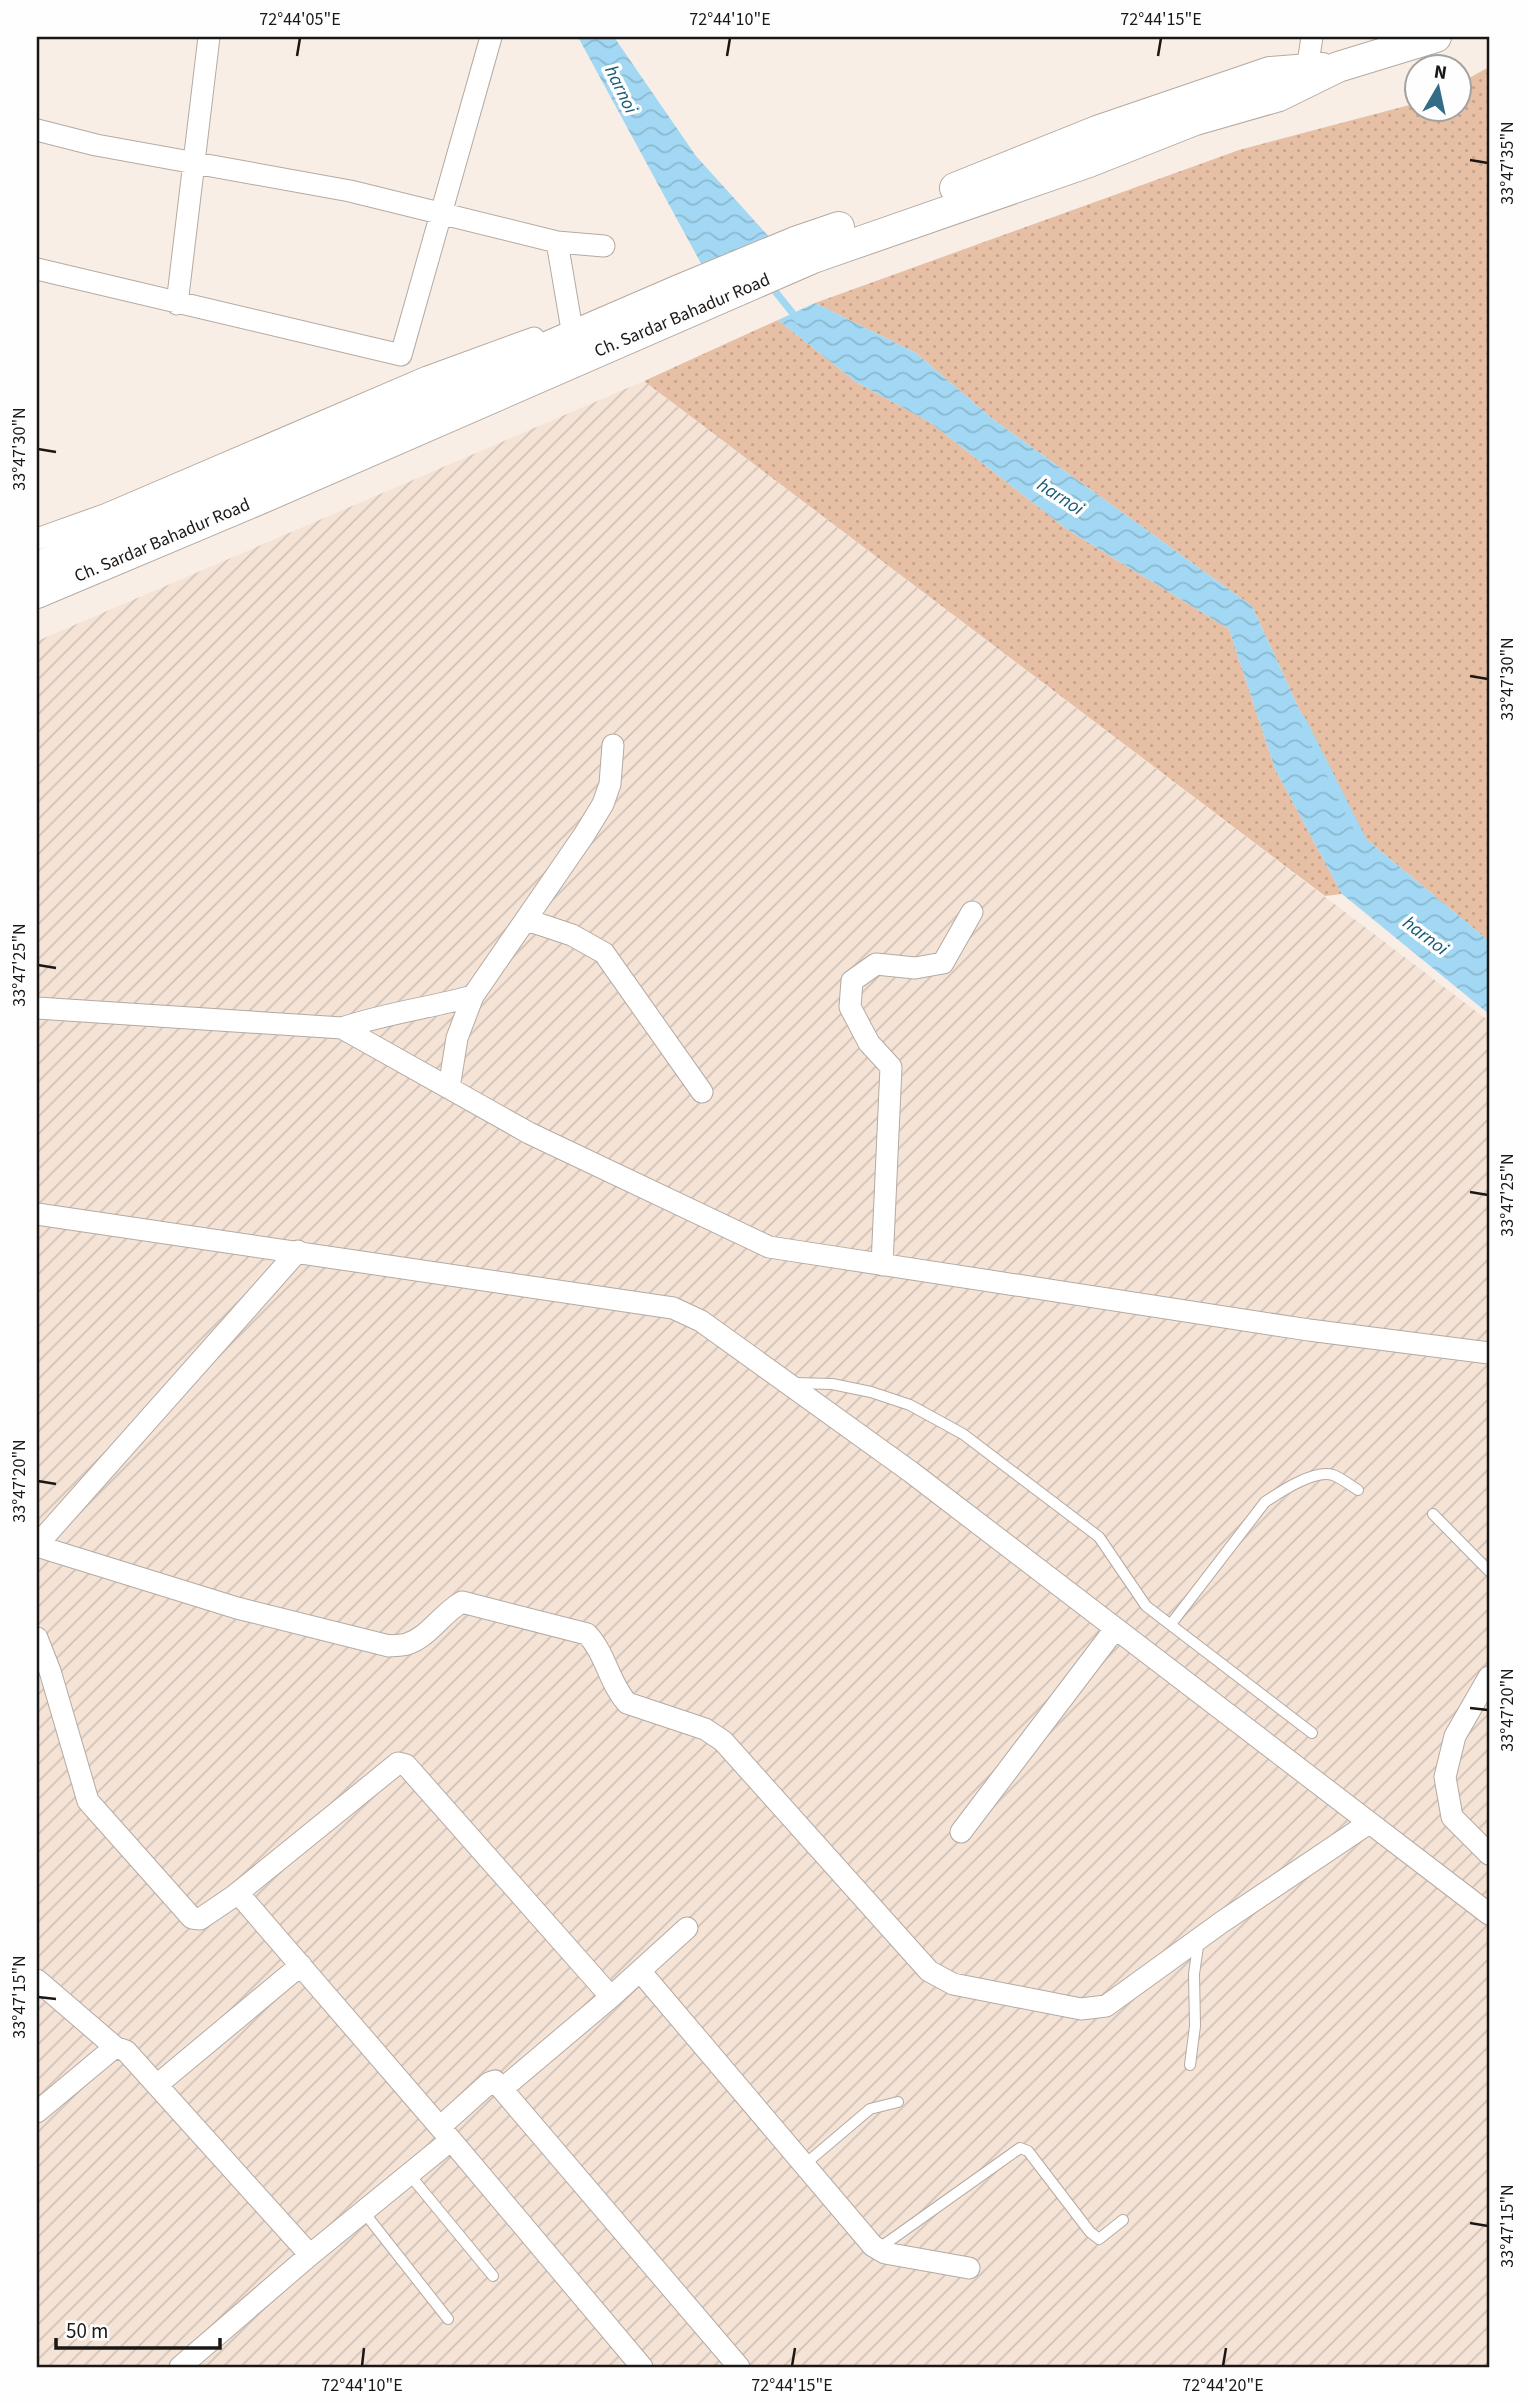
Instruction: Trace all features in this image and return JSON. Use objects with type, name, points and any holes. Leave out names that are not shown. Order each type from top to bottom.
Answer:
[{"type":"main road","name":"Ch. Sardar Bahadur Road","points":[[804,250],[1088,162],[1195,120],[1279,96],[1338,67],[1436,37]]},
{"type":"main road","name":"Ch. Sardar Bahadur Road","points":[[37,593],[260,499],[589,354],[718,288],[804,250],[1097,131],[1270,72],[1338,67]]},
{"type":"main road","name":"Ch. Sardar Bahadur Road","points":[[37,567],[679,290],[718,288]]},
{"type":"street","points":[[177,304],[209,37]]},
{"type":"street","points":[[401,355],[491,37]]},
{"type":"street","points":[[1307,69],[1312,37]]},
{"type":"street","points":[[37,130],[96,145],[349,191],[556,242],[604,246]]},
{"type":"street","points":[[556,242],[571,324]]},
{"type":"street","points":[[37,270],[401,355],[427,377]]},
{"type":"street","points":[[37,539],[107,514],[427,377],[571,324],[679,290]]},
{"type":"street","points":[[450,1088],[457,1038],[473,996],[527,920],[603,804],[610,784],[613,745]]},
{"type":"street","points":[[882,1265],[891,1067],[869,1043],[850,1007],[852,981],[876,964],[915,968],[943,962],[972,912]]},
{"type":"street","points":[[527,920],[572,935],[604,953],[702,1092]]},
{"type":"street","points":[[37,1008],[342,1028],[377,1016],[473,996]]},
{"type":"street","points":[[342,1028],[529,1133],[769,1247],[1309,1329],[1489,1353]]},
{"type":"street","points":[[37,1214],[673,1308],[709,1326],[911,1472],[1489,1914]]},
{"type":"street","points":[[298,1251],[37,1546],[237,1608],[389,1646],[407,1644],[424,1634],[450,1608],[462,1602],[587,1634],[597,1645],[618,1693],[628,1703],[705,1729],[723,1741],[929,1971],[953,1984],[1081,2010],[1106,2006],[1369,1823]]},
{"type":"street","points":[[961,1832],[1115,1629]]},
{"type":"street","points":[[37,1638],[50,1671],[88,1801],[192,1918],[200,1919],[238,1893],[398,1763],[406,1765],[611,1997]]},
{"type":"street","points":[[1489,1677],[1455,1736],[1446,1777],[1452,1817],[1489,1854]]},
{"type":"street","points":[[238,1893],[446,2133],[642,2367]]},
{"type":"street","points":[[502,2089],[611,1997],[687,1928]]},
{"type":"street","points":[[157,2085],[301,1965]]},
{"type":"street","points":[[639,1971],[878,2249],[885,2253],[969,2268]]},
{"type":"street","points":[[37,1980],[115,2046],[127,2051],[310,2255]]},
{"type":"street","points":[[37,2112],[115,2046]]},
{"type":"street","points":[[180,2367],[409,2174],[489,2083],[495,2081],[738,2367]]},
{"type":"lane","points":[[788,1383],[832,1384],[871,1392],[910,1405],[963,1434],[1099,1537],[1146,1606],[1312,1733]]},
{"type":"lane","points":[[1171,1624],[1265,1502],[1284,1489],[1318,1475],[1331,1474],[1358,1490]]},
{"type":"lane","points":[[1433,1514],[1489,1571]]},
{"type":"lane","points":[[1190,2065],[1195,2026],[1194,1974],[1199,1939]]},
{"type":"lane","points":[[804,2165],[870,2109],[898,2102]]},
{"type":"lane","points":[[878,2249],[1020,2147],[1028,2151],[1098,2239],[1123,2220]]},
{"type":"lane","points":[[409,2174],[493,2276]]},
{"type":"lane","points":[[363,2211],[448,2319]]},
{"type":"shaded area","points":[[1489,67],[1489,941],[1354,829],[1252,606],[994,420],[916,353],[815,303],[1239,150],[1404,106],[1404,122],[1474,122],[1474,75]]},
{"type":"shaded area","points":[[778,320],[856,382],[931,423],[1068,530],[1229,629],[1275,769],[1342,894],[1325,896],[644,381]]},
{"type":"shaded area","points":[[644,381],[1489,1021],[1489,2367],[37,2367],[37,641]]},
{"type":"water","points":[[578,37],[614,37],[696,156],[772,240],[704,269]]},
{"type":"water","points":[[815,303],[916,353],[994,420],[1252,606],[1354,829],[1489,941],[1489,1014],[1342,894],[1275,769],[1229,629],[1068,530],[931,423],[856,382],[778,320]]},
{"type":"waterway","name":"harnoi","points":[[771,286],[798,320]]},
{"type":"waterway","name":"harnoi","points":[[1302,719],[1363,840]]}]
